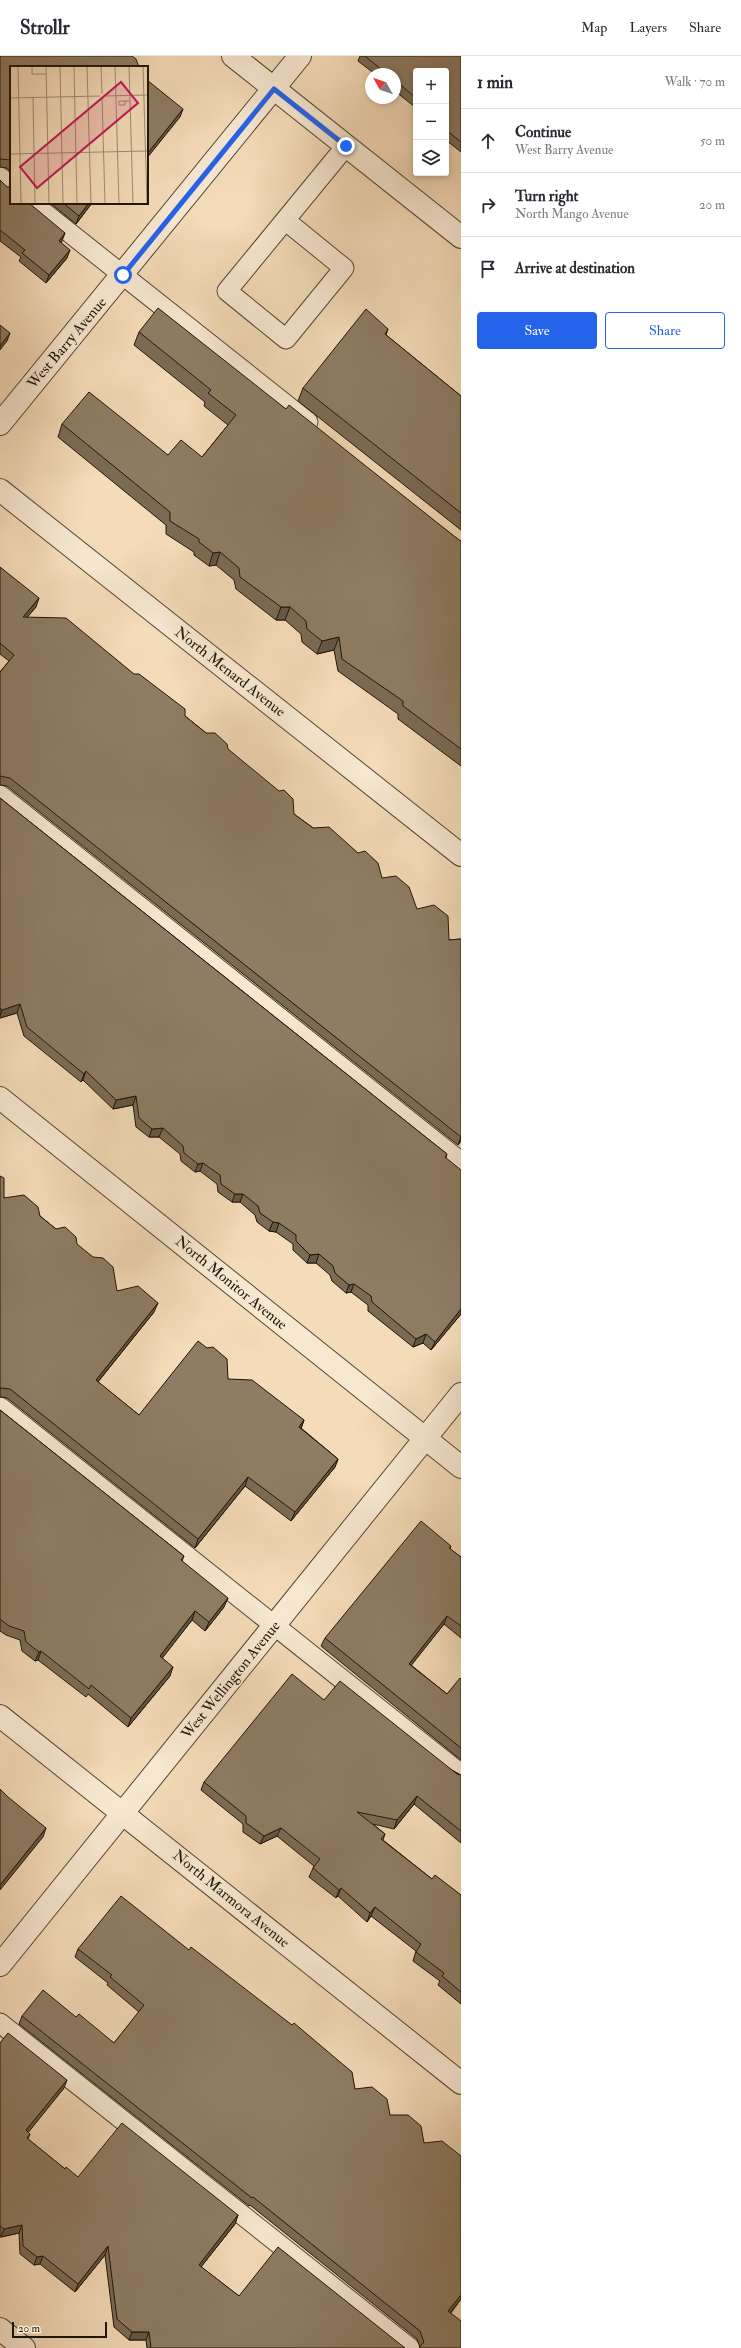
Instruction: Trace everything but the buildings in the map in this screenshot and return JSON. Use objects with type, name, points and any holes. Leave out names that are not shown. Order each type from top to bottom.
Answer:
[{"type":"street","points":[[233,56],[461,238]]},
{"type":"street","name":"West Barry Avenue","points":[[0,424],[300,56]]},
{"type":"street","name":"North Menard Avenue","points":[[0,490],[461,855]]},
{"type":"street","name":"North Monitor Avenue","points":[[0,1098],[461,1467]]},
{"type":"street","name":"West Wellington Avenue","points":[[0,1965],[461,1394]]},
{"type":"street","name":"North Marmora Avenue","points":[[0,1716],[461,2083]]},
{"type":"street","points":[[0,2329],[24,2348]]},
{"type":"lane","points":[[286,221],[344,268],[286,338],[227,291],[346,146]]},
{"type":"lane","points":[[0,178],[10,185]]},
{"type":"lane","points":[[33,204],[323,434]]},
{"type":"lane","points":[[0,795],[461,1162]]},
{"type":"lane","points":[[0,1407],[461,1774]]},
{"type":"lane","points":[[0,2023],[410,2348]]},
{"type":"route","points":[[123,275],[274,89],[346,146]]}]
